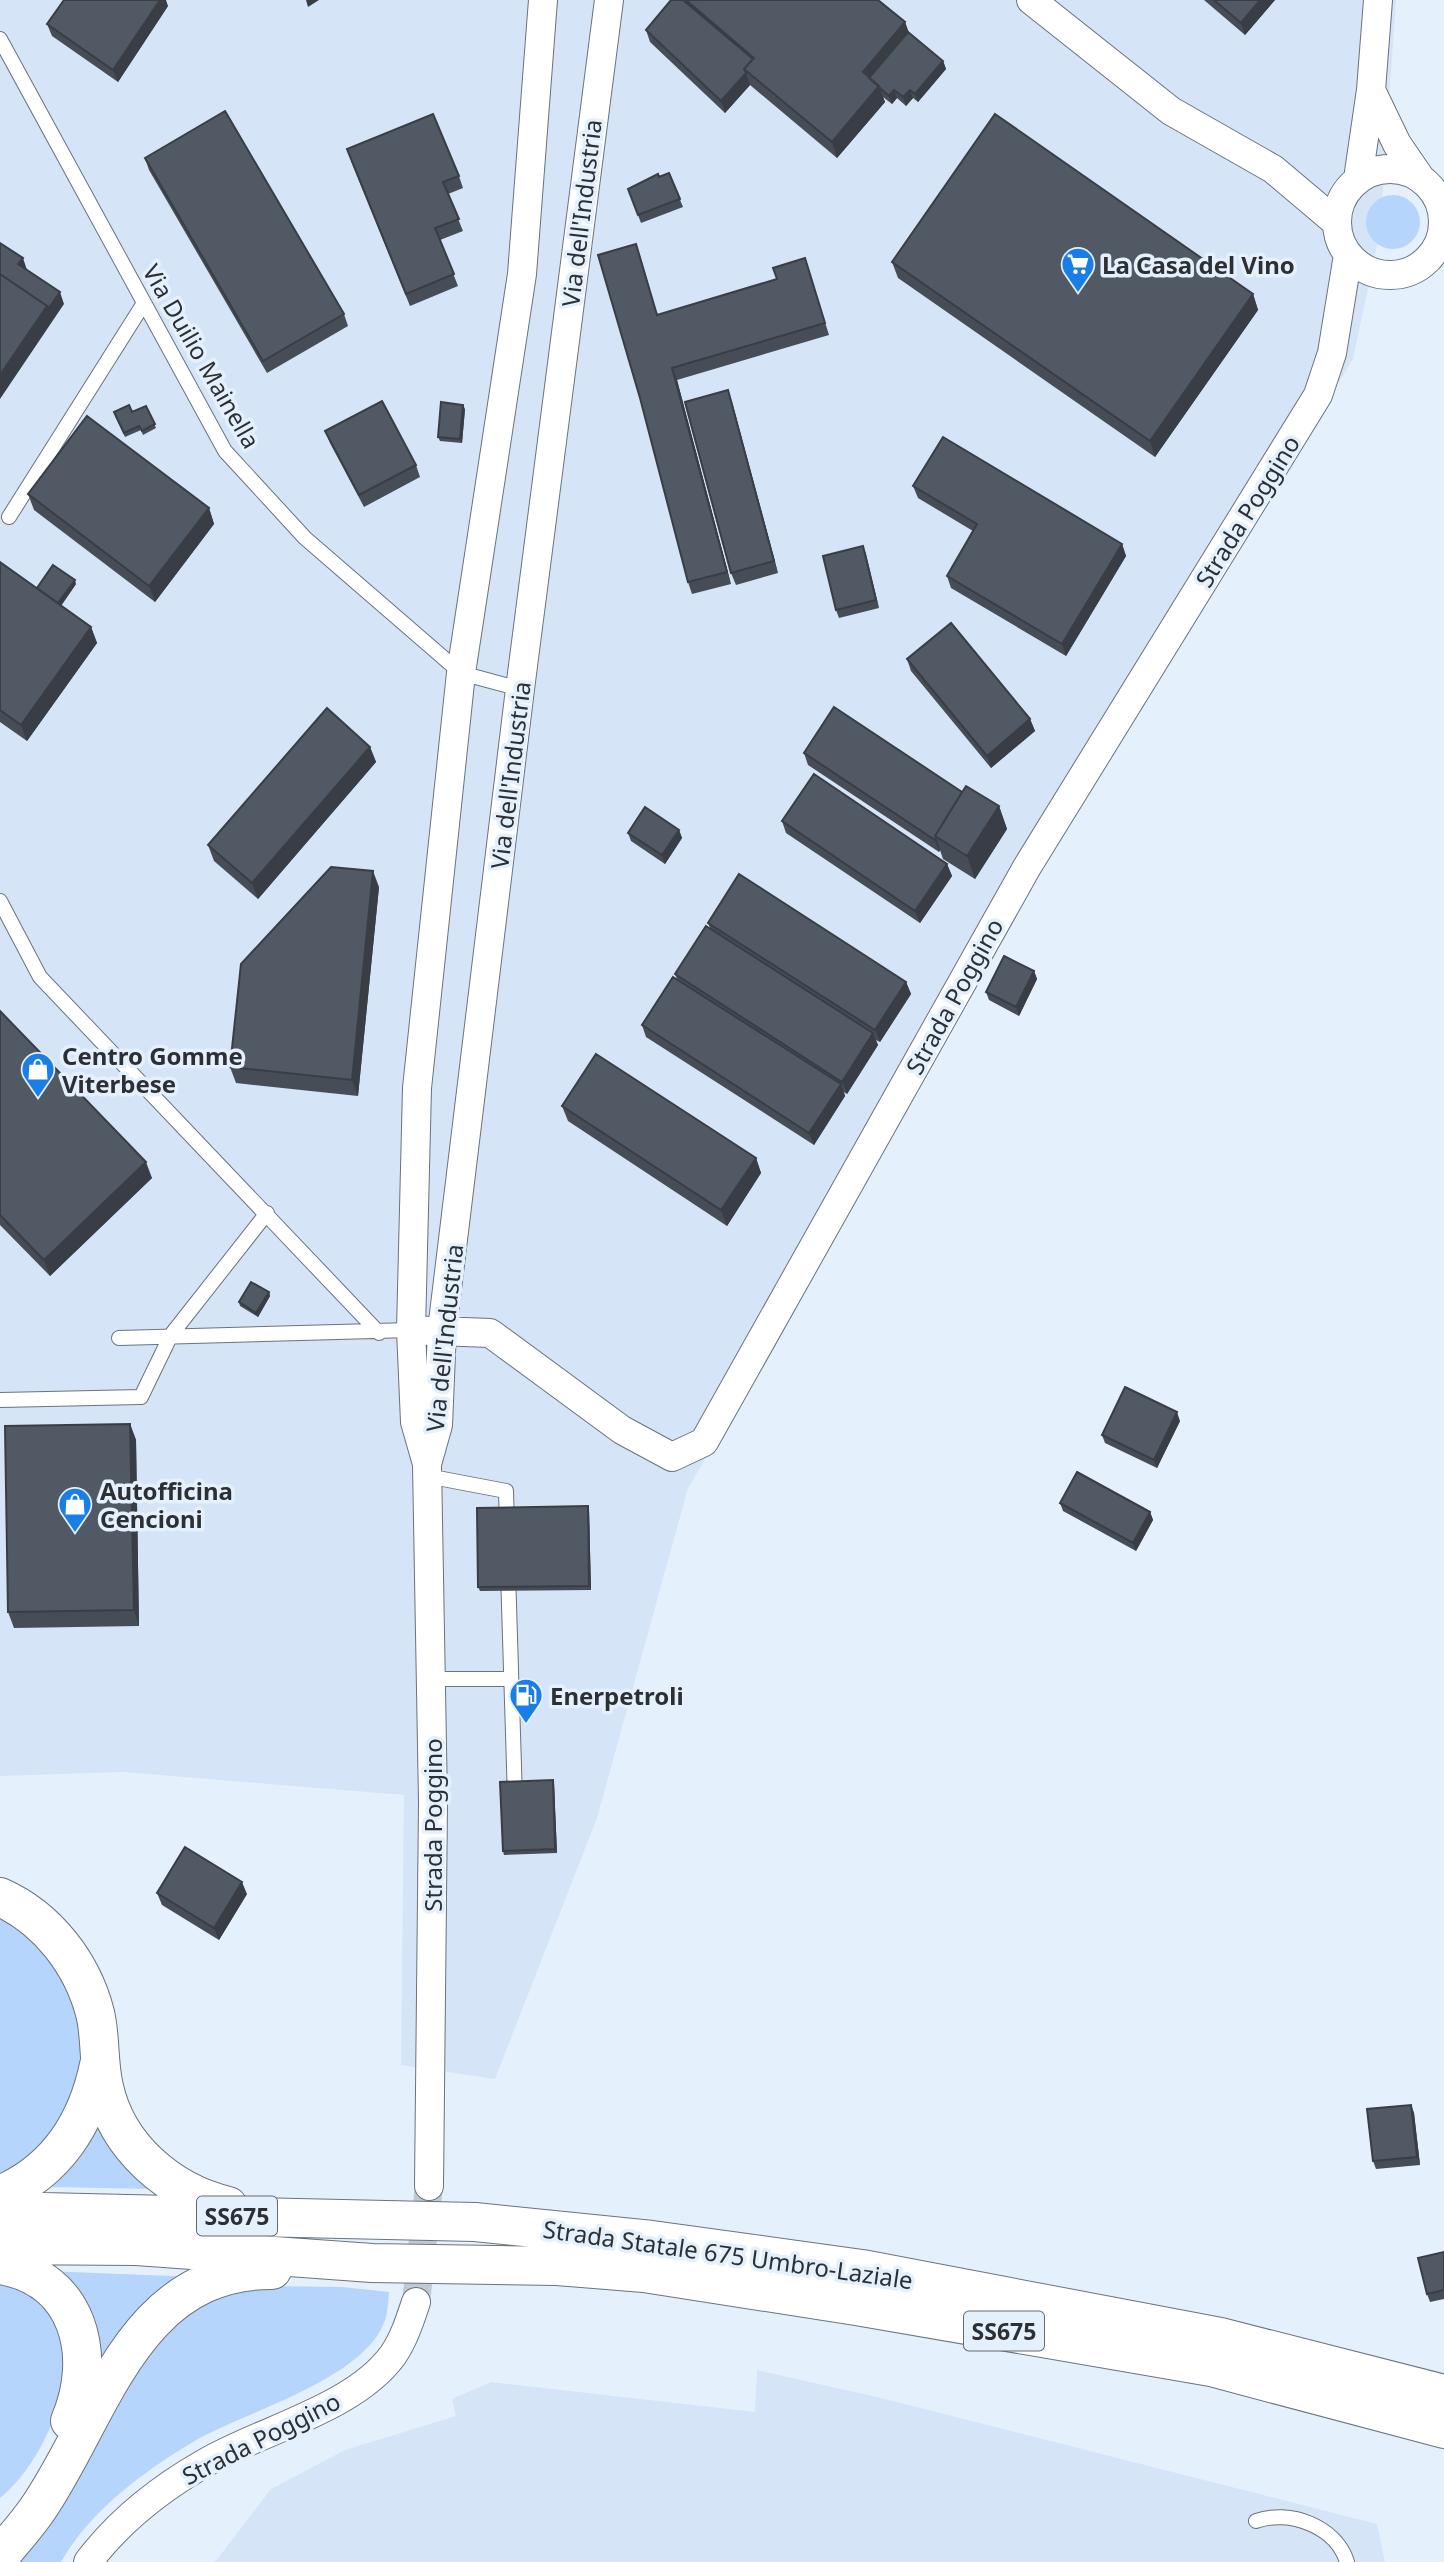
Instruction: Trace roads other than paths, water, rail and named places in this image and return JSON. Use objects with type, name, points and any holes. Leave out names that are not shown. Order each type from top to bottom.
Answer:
[{"type":"highway","points":[[0,1897],[46,1929],[76,1967],[95,2014],[99,2065],[113,2114],[125,2136],[159,2173],[202,2198],[250,2209],[475,2222]]},
{"type":"highway","points":[[0,2195],[32,2178],[65,2146],[88,2108],[99,2065]]},
{"type":"highway","name":"Strada Statale 675 Umbro-Laziale","points":[[0,2211],[475,2222],[564,2229],[876,2271],[1220,2337],[1444,2394]]},
{"type":"highway","name":"Strada Statale 675 Umbro-Laziale","points":[[0,2245],[137,2246],[372,2263],[557,2266],[644,2273],[856,2306],[1211,2367],[1444,2429]]},
{"type":"highway","points":[[0,2556],[38,2509],[135,2339],[170,2305],[215,2281],[240,2273],[372,2263]]},
{"type":"highway","points":[[0,2265],[29,2273],[59,2297],[80,2333],[85,2367],[77,2404],[58,2444],[18,2502],[0,2520]]},
{"type":"street","name":"Via dell'Industria","points":[[427,1470],[415,1422],[411,1330],[417,1088],[461,673],[522,274],[543,0]]},
{"type":"street","name":"Via dell'Industria","points":[[427,1470],[438,1425],[442,1330],[520,689],[609,0]]},
{"type":"street","points":[[1031,0],[1171,111],[1273,169],[1337,223]]},
{"type":"street","points":[[1371,90],[1397,144],[1433,191],[1443,209],[1443,226],[1436,258],[1397,275],[1379,274],[1362,267],[1348,255],[1340,239],[1337,223],[1339,206],[1353,185],[1371,90],[1378,0]]},
{"type":"street","points":[[1273,169],[1353,185],[1374,172],[1390,169],[1422,179]]},
{"type":"street","name":"Strada Poggino","points":[[411,1330],[491,1333],[622,1430],[672,1457],[704,1442],[1027,866],[1318,395],[1332,353],[1348,255]]},
{"type":"street","name":"Strada Poggino","points":[[427,1470],[433,1802],[429,2186]]},
{"type":"street","name":"Strada Poggino","points":[[88,2562],[158,2493],[207,2462],[364,2384],[392,2356],[408,2328],[416,2302]]},
{"type":"lane","name":"Via Duilio Mainella","points":[[0,39],[225,451],[305,538],[461,673]]},
{"type":"lane","points":[[9,517],[144,303]]},
{"type":"lane","points":[[461,673],[520,689]]},
{"type":"lane","points":[[0,901],[40,977],[379,1333]]},
{"type":"lane","points":[[0,1400],[141,1397],[172,1335],[267,1213]]},
{"type":"lane","points":[[119,1338],[379,1333],[411,1330]]},
{"type":"lane","points":[[427,1470],[506,1491],[516,1815]]},
{"type":"lane","points":[[431,1679],[511,1679]]},
{"type":"lane","points":[[1256,2521],[1274,2514],[1311,2524],[1335,2542],[1348,2562]]},
{"type":"tunnel","points":[[416,2302],[429,2186]]},
{"type":"place","name":"La Casa del Vino","points":[[1078,294]]},
{"type":"place","name":"Centro Gomme Viterbese","points":[[38,1099]]},
{"type":"place","name":"Autofficina Cencioni","points":[[75,1534]]},
{"type":"place","name":"Enerpetroli","points":[[526,1725]]}]
